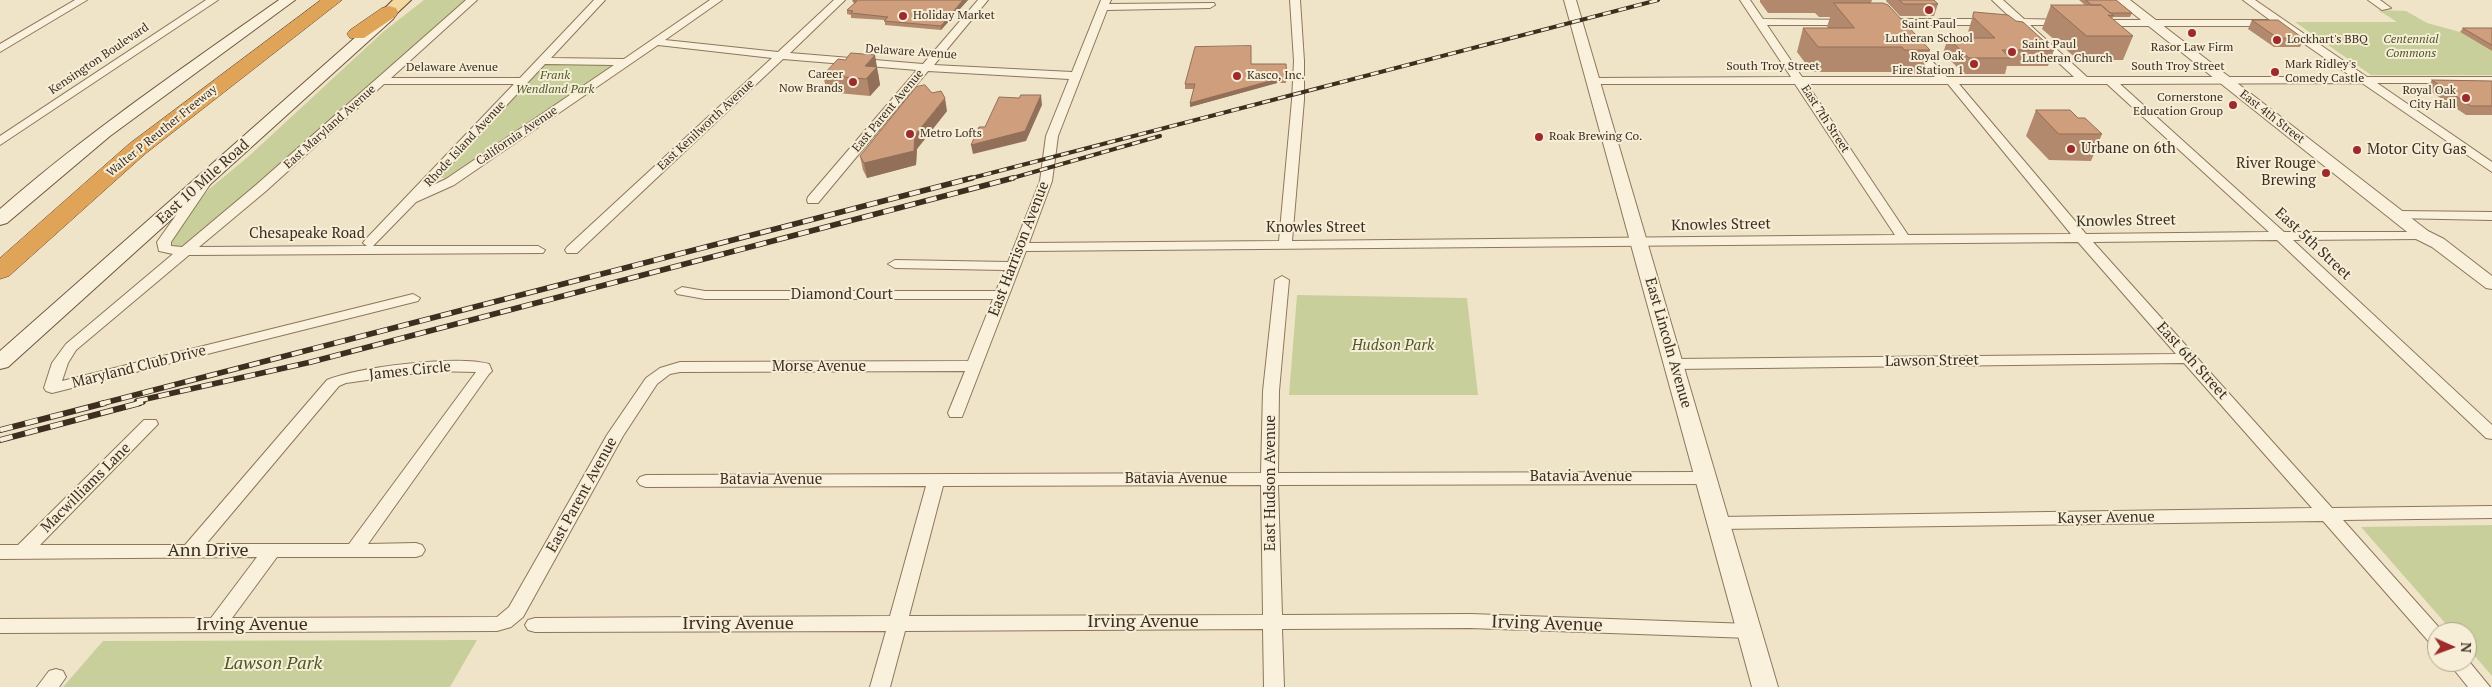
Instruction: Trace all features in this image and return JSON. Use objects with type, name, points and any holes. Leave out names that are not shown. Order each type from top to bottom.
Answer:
[{"type":"highway","name":"Walter P Reuther Freeway","points":[[0,271],[137,149],[333,0]]},
{"type":"highway","points":[[357,34],[394,4]]},
{"type":"main road","points":[[0,219],[110,127],[288,0]]},
{"type":"main road","name":"East 10 Mile Road","points":[[0,362],[387,18],[394,4]]},
{"type":"street","points":[[0,49],[82,0]]},
{"type":"street","name":"Kensington Boulevard","points":[[0,141],[213,0]]},
{"type":"street","name":"East Maryland Avenue","points":[[185,251],[261,188],[472,0]]},
{"type":"street","name":"Rhode Island Avenue","points":[[370,243],[600,0]]},
{"type":"street","name":"California Avenue","points":[[413,199],[450,182],[717,0]]},
{"type":"street","name":"East Kenilworth Avenue","points":[[572,250],[840,0]]},
{"type":"street","name":"East Parent Avenue","points":[[813,200],[983,0]]},
{"type":"street","points":[[1285,245],[1298,100],[1299,61],[1295,0]]},
{"type":"street","name":"East Lincoln Avenue","points":[[1570,0],[1766,687]]},
{"type":"street","name":"East 7th Street","points":[[1745,0],[1904,239]]},
{"type":"street","points":[[1997,0],[2084,80]]},
{"type":"street","name":"East 4th Street","points":[[2122,0],[2422,235],[2438,243],[2492,284]]},
{"type":"street","points":[[2248,0],[2492,168]]},
{"type":"street","points":[[2373,0],[2386,8]]},
{"type":"street","points":[[1104,3],[1210,5]]},
{"type":"street","name":"East Harrison Avenue","points":[[956,413],[1046,181],[1050,141],[1104,3]]},
{"type":"street","name":"East 6th Street","points":[[1881,11],[1947,81],[2082,237],[2427,627]]},
{"type":"street","points":[[1760,22],[1859,22]]},
{"type":"street","points":[[1876,22],[2280,23]]},
{"type":"street","name":"Delaware Avenue","points":[[657,42],[925,68],[1075,76]]},
{"type":"street","points":[[543,61],[627,62]]},
{"type":"street","name":"East 5th Street","points":[[2109,80],[2280,235],[2492,434]]},
{"type":"street","name":"South Troy Street","points":[[1594,81],[2492,80]]},
{"type":"street","name":"Delaware Avenue","points":[[381,82],[523,82]]},
{"type":"street","name":"Chesapeake Road","points":[[210,175],[162,245],[166,249],[185,251],[538,250]]},
{"type":"street","points":[[2398,215],[2492,216]]},
{"type":"street","name":"Knowles Street","points":[[1020,246],[2422,235]]},
{"type":"street","name":"East 4th Street","points":[[2422,235],[2430,246],[2492,298]]},
{"type":"street","name":"Maryland Club Drive","points":[[185,251],[71,347],[60,363],[52,388],[413,298]]},
{"type":"street","points":[[895,264],[1013,266]]},
{"type":"street","name":"East Hudson Avenue","points":[[1274,687],[1270,478],[1271,391],[1282,280]]},
{"type":"street","name":"Diamond Court","points":[[682,291],[705,295],[1002,295]]},
{"type":"street","name":"Lawson Street","points":[[1674,364],[2189,358]]},
{"type":"street","name":"James Circle","points":[[190,551],[322,394],[335,382],[431,366],[484,367],[484,371],[354,550]]},
{"type":"street","name":"Morse Avenue","points":[[665,371],[680,367],[974,366]]},
{"type":"street","name":"East Parent Avenue","points":[[504,622],[518,607],[615,435],[651,381],[665,371]]},
{"type":"street","name":"Macwilliams Lane","points":[[22,552],[150,424]]},
{"type":"street","name":"Batavia Avenue","points":[[646,481],[1707,478]]},
{"type":"street","points":[[880,687],[936,480]]},
{"type":"street","name":"Kayser Avenue","points":[[1719,523],[2492,512]]},
{"type":"street","points":[[215,626],[273,550]]},
{"type":"street","name":"Ann Drive","points":[[0,552],[416,550]]},
{"type":"street","name":"Irving Avenue","points":[[535,625],[1470,621],[1750,631]]},
{"type":"street","name":"Irving Avenue","points":[[0,626],[490,624],[504,622]]},
{"type":"street","points":[[2467,672],[2480,687]]},
{"type":"green space","points":[[424,0],[468,0],[262,182],[184,247],[173,247],[170,244],[186,218],[208,190],[249,156],[383,32]]},
{"type":"green space","name":"Centennial Commons","points":[[2378,10],[2406,11],[2427,23],[2460,32],[2492,51],[2492,75],[2371,75],[2295,22],[2397,22]]},
{"type":"green space","name":"Frank Wendland Park","points":[[619,63],[447,179],[440,177],[545,65]]},
{"type":"green space","name":"Hudson Park","points":[[1297,295],[1467,298],[1478,395],[1289,395]]},
{"type":"green space","points":[[2492,525],[2492,676],[2477,659],[2477,622],[2444,622],[2361,527]]},
{"type":"green space","name":"Lawson Park","points":[[477,640],[450,687],[63,687],[103,641]]},
{"type":"building","name":"Holiday Market","points":[[854,0],[963,0],[941,26],[884,21],[888,17],[851,13],[853,11],[847,10],[857,1]]},
{"type":"building","points":[[1900,0],[1934,0],[1938,4],[1904,4]]},
{"type":"building","points":[[2086,0],[2116,0],[2132,13],[2110,13],[2101,5],[2092,5]]},
{"type":"building","points":[[1834,3],[1883,3],[1888,5],[1930,50],[1904,50],[1902,47],[1818,47],[1803,28],[1854,28]]},
{"type":"building","points":[[2051,5],[2101,5],[2114,16],[2108,15],[2133,36],[2087,36]]},
{"type":"building","points":[[1974,12],[2008,15],[2016,21],[2023,22],[2054,50],[2002,50],[2010,58],[1969,58],[1948,38],[1995,38],[1973,17]]},
{"type":"building","points":[[2252,20],[2278,20],[2304,39],[2278,38]]},
{"type":"building","points":[[2463,28],[2492,28],[2492,45]]},
{"type":"building","name":"Kasco, Inc.","points":[[1251,46],[1251,64],[1286,64],[1287,79],[1277,79],[1190,103],[1195,84],[1185,84],[1195,47]]},
{"type":"building","points":[[851,53],[875,55],[865,66],[877,67],[866,79],[823,75],[838,59],[845,60]]},
{"type":"building","points":[[2432,80],[2492,81],[2492,106],[2471,106]]},
{"type":"building","points":[[925,85],[932,93],[941,91],[945,98],[915,135],[914,151],[864,163],[860,156],[916,87]]},
{"type":"building","name":"Metro Lofts","points":[[1021,95],[1041,95],[1025,131],[971,145],[979,127],[985,127],[999,97],[1019,98]]},
{"type":"building","points":[[2036,110],[2070,110],[2078,118],[2085,118],[2102,134],[2059,134]]},
{"type":"railway","points":[[968,179],[1658,0]]},
{"type":"railway","points":[[1009,179],[1160,136]]},
{"type":"railway","points":[[100,404],[972,178]]},
{"type":"railway","points":[[137,401],[311,362],[1013,178]]},
{"type":"railway","points":[[135,404],[143,402]]},
{"type":"railway","points":[[0,430],[105,403]]},
{"type":"railway","points":[[0,440],[140,403]]},
{"type":"place","name":"Saint Paul Lutheran School","points":[[1929,10]]},
{"type":"place","name":"Holiday Market","points":[[903,16]]},
{"type":"place","name":"Rasor Law Firm","points":[[2192,33]]},
{"type":"place","name":"Lockhart's BBQ","points":[[2277,40]]},
{"type":"place","name":"Saint Paul Lutheran Church","points":[[2012,52]]},
{"type":"place","name":"Royal Oak Fire Station 1","points":[[1974,64]]},
{"type":"place","name":"Mark Ridley's Comedy Castle","points":[[2275,72]]},
{"type":"place","name":"Kasco, Inc.","points":[[1237,76]]},
{"type":"place","name":"Career Now Brands","points":[[853,82]]},
{"type":"place","name":"Royal Oak City Hall","points":[[2466,98]]},
{"type":"place","name":"Cornerstone Education Group","points":[[2233,105]]},
{"type":"place","name":"Metro Lofts","points":[[910,134]]},
{"type":"place","name":"Roak Brewing Co.","points":[[1539,137]]},
{"type":"place","name":"Urbane on 6th","points":[[2071,149]]},
{"type":"place","name":"Motor City Gas","points":[[2357,150]]},
{"type":"place","name":"River Rouge Brewing","points":[[2326,173]]}]
